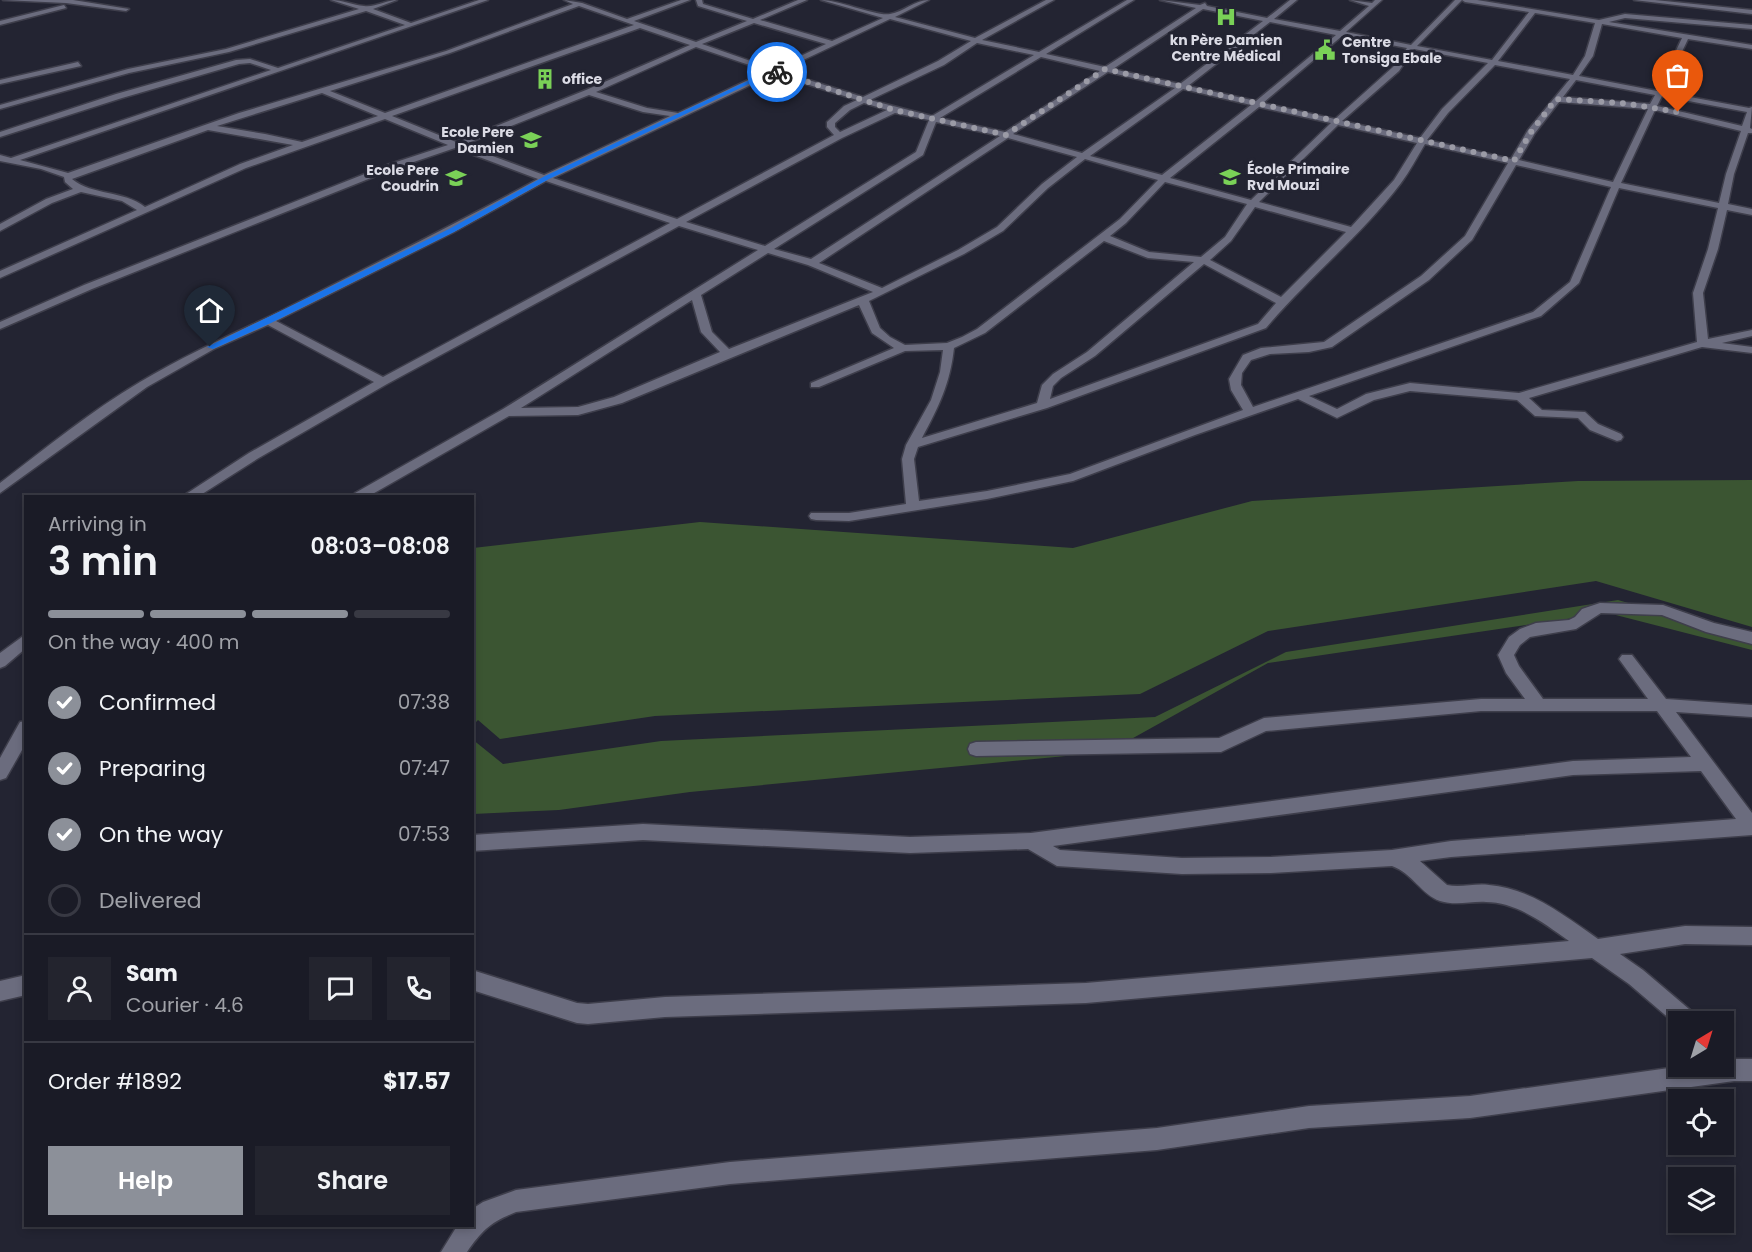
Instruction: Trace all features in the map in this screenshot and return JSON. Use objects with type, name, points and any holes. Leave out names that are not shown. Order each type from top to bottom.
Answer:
[{"type":"street","points":[[0,2],[6,0],[78,2],[126,9]]},
{"type":"street","points":[[334,0],[411,25]]},
{"type":"street","points":[[0,107],[129,71],[227,51],[312,27],[394,0]]},
{"type":"street","points":[[14,159],[486,0]]},
{"type":"street","points":[[567,0],[894,110],[1006,135],[1350,231]]},
{"type":"street","points":[[627,21],[687,0]]},
{"type":"street","points":[[699,0],[700,5],[833,44]]},
{"type":"street","points":[[0,326],[88,287],[393,166],[455,146],[589,92],[804,0]]},
{"type":"street","points":[[825,0],[975,40],[1338,120],[1616,185],[1752,212]]},
{"type":"street","points":[[0,489],[90,421],[143,385],[210,347],[268,321],[451,230],[547,177],[926,0]]},
{"type":"street","points":[[839,136],[831,127],[835,116],[941,63],[975,40],[1051,0]]},
{"type":"street","points":[[362,495],[507,412],[920,153],[933,119],[1131,0]]},
{"type":"street","points":[[1163,0],[1752,110],[1748,130],[1730,174],[1698,293],[1703,344]]},
{"type":"street","points":[[812,263],[1105,69],[1214,0]]},
{"type":"street","points":[[507,412],[578,411],[656,386],[728,353],[882,292],[988,238],[1046,186],[1084,156],[1183,86],[1294,0]]},
{"type":"street","points":[[1353,0],[1376,2]]},
{"type":"street","points":[[1044,405],[1044,395],[1048,385],[1057,376],[1092,354],[1228,239],[1252,203],[1338,120],[1396,69],[1412,48],[1459,0]]},
{"type":"street","points":[[1465,0],[1752,47]]},
{"type":"street","points":[[1637,0],[1752,12]]},
{"type":"street","points":[[0,23],[78,2]]},
{"type":"street","points":[[814,385],[903,348],[949,346],[981,331],[1123,221],[1162,180],[1259,103],[1376,2]]},
{"type":"street","points":[[0,158],[14,159],[68,176],[205,128],[448,52],[580,4]]},
{"type":"street","points":[[912,445],[1044,405],[1262,326],[1282,302],[1398,182],[1423,140],[1445,111],[1493,63],[1533,11]]},
{"type":"street","points":[[1599,22],[1625,15],[1752,27]]},
{"type":"street","points":[[1251,412],[1235,391],[1233,381],[1237,370],[1246,358],[1262,352],[1313,350],[1328,345],[1425,278],[1469,238],[1531,132],[1589,56],[1599,22]]},
{"type":"street","points":[[0,275],[243,166],[641,26]]},
{"type":"street","points":[[816,516],[849,517],[987,495],[1073,477],[1299,395],[1537,315],[1574,283],[1616,185],[1686,36]]},
{"type":"street","points":[[0,135],[119,96],[240,62],[250,61],[278,70]]},
{"type":"street","points":[[0,82],[78,64]]},
{"type":"street","points":[[322,90],[455,146],[679,223],[812,263],[882,292]]},
{"type":"street","points":[[589,92],[646,110],[676,115]]},
{"type":"street","points":[[1556,99],[1653,107],[1748,130]]},
{"type":"street","points":[[192,495],[253,456],[383,382],[839,136],[894,110]]},
{"type":"street","points":[[205,128],[266,136],[302,145]]},
{"type":"street","points":[[68,176],[72,185],[130,200],[143,210]]},
{"type":"street","points":[[0,228],[49,201],[81,189]]},
{"type":"street","points":[[1103,237],[1148,255],[1203,260],[1282,302]]},
{"type":"street","points":[[696,295],[704,331],[728,353]]},
{"type":"street","points":[[863,300],[870,326],[881,336],[903,348]]},
{"type":"street","points":[[268,321],[383,382]]},
{"type":"street","points":[[1299,395],[1337,414],[1370,397],[1410,387],[1520,397],[1703,344],[1752,333]]},
{"type":"street","points":[[1703,344],[1752,350]]},
{"type":"street","points":[[913,506],[908,459],[912,445],[937,400],[946,372],[949,346]]},
{"type":"street","points":[[1520,397],[1539,413],[1581,415],[1594,427],[1617,438]]},
{"type":"street","points":[[1539,705],[1512,669],[1506,655],[1510,645],[1521,633],[1530,630],[1556,628],[1584,618],[1587,613],[1600,608],[1652,608],[1681,615],[1711,628],[1752,638]]},
{"type":"street","points":[[0,662],[24,641]]},
{"type":"street","points":[[1627,659],[1752,826]]},
{"type":"street","points":[[976,749],[1221,745],[1264,725],[1481,705],[1661,705],[1752,711]]},
{"type":"street","points":[[0,772],[24,731]]},
{"type":"street","points":[[474,843],[643,832],[910,845],[1031,841],[1573,768],[1705,764]]},
{"type":"street","points":[[1031,841],[1057,858],[1182,866],[1271,865],[1392,858],[1451,849],[1752,826]]},
{"type":"street","points":[[1392,858],[1410,864],[1442,893],[1454,895],[1488,892],[1509,897],[1546,914],[1598,948],[1675,1011]]},
{"type":"street","points":[[474,981],[577,1013],[588,1014],[665,1007],[1086,993],[1629,945],[1662,937],[1707,934],[1752,936]]},
{"type":"street","points":[[0,991],[24,985]]},
{"type":"street","points":[[474,1223],[491,1210],[516,1201],[640,1183],[730,1173],[1156,1139],[1309,1117],[1470,1107],[1737,1066]]},
{"type":"street","points":[[453,1252],[471,1227]]},
{"type":"green space","points":[[1752,480],[1752,627],[1596,581],[1268,631],[1140,694],[655,716],[500,739],[478,720],[474,724],[474,548],[700,522],[1073,548],[1252,501],[1578,481]]},
{"type":"green space","points":[[1618,600],[1752,639],[1752,650],[1608,613],[1268,663],[1108,752],[690,792],[559,810],[474,814],[474,741],[503,764],[661,741],[1155,717],[1286,652]]},
{"type":"way so far","points":[[777,72],[894,110],[1006,135],[1105,69],[1514,161],[1531,132],[1556,99],[1622,103],[1678,112]]},
{"type":"place","name":"kn Père Damien Centre Médical","points":[[1226,17]]},
{"type":"place","name":"Centre Tonsiga Ebale","points":[[1325,50]]},
{"type":"place","name":"office","points":[[545,79]]},
{"type":"place","name":"Ecole Pere Damien","points":[[531,140]]},
{"type":"place","name":"École Primaire Rvd Mouzi","points":[[1230,177]]},
{"type":"place","name":"Ecole Pere Coudrin","points":[[456,178]]},
{"type":"route","points":[[210,347],[268,321],[451,230],[547,177],[753,80],[773,71],[777,72]]}]
